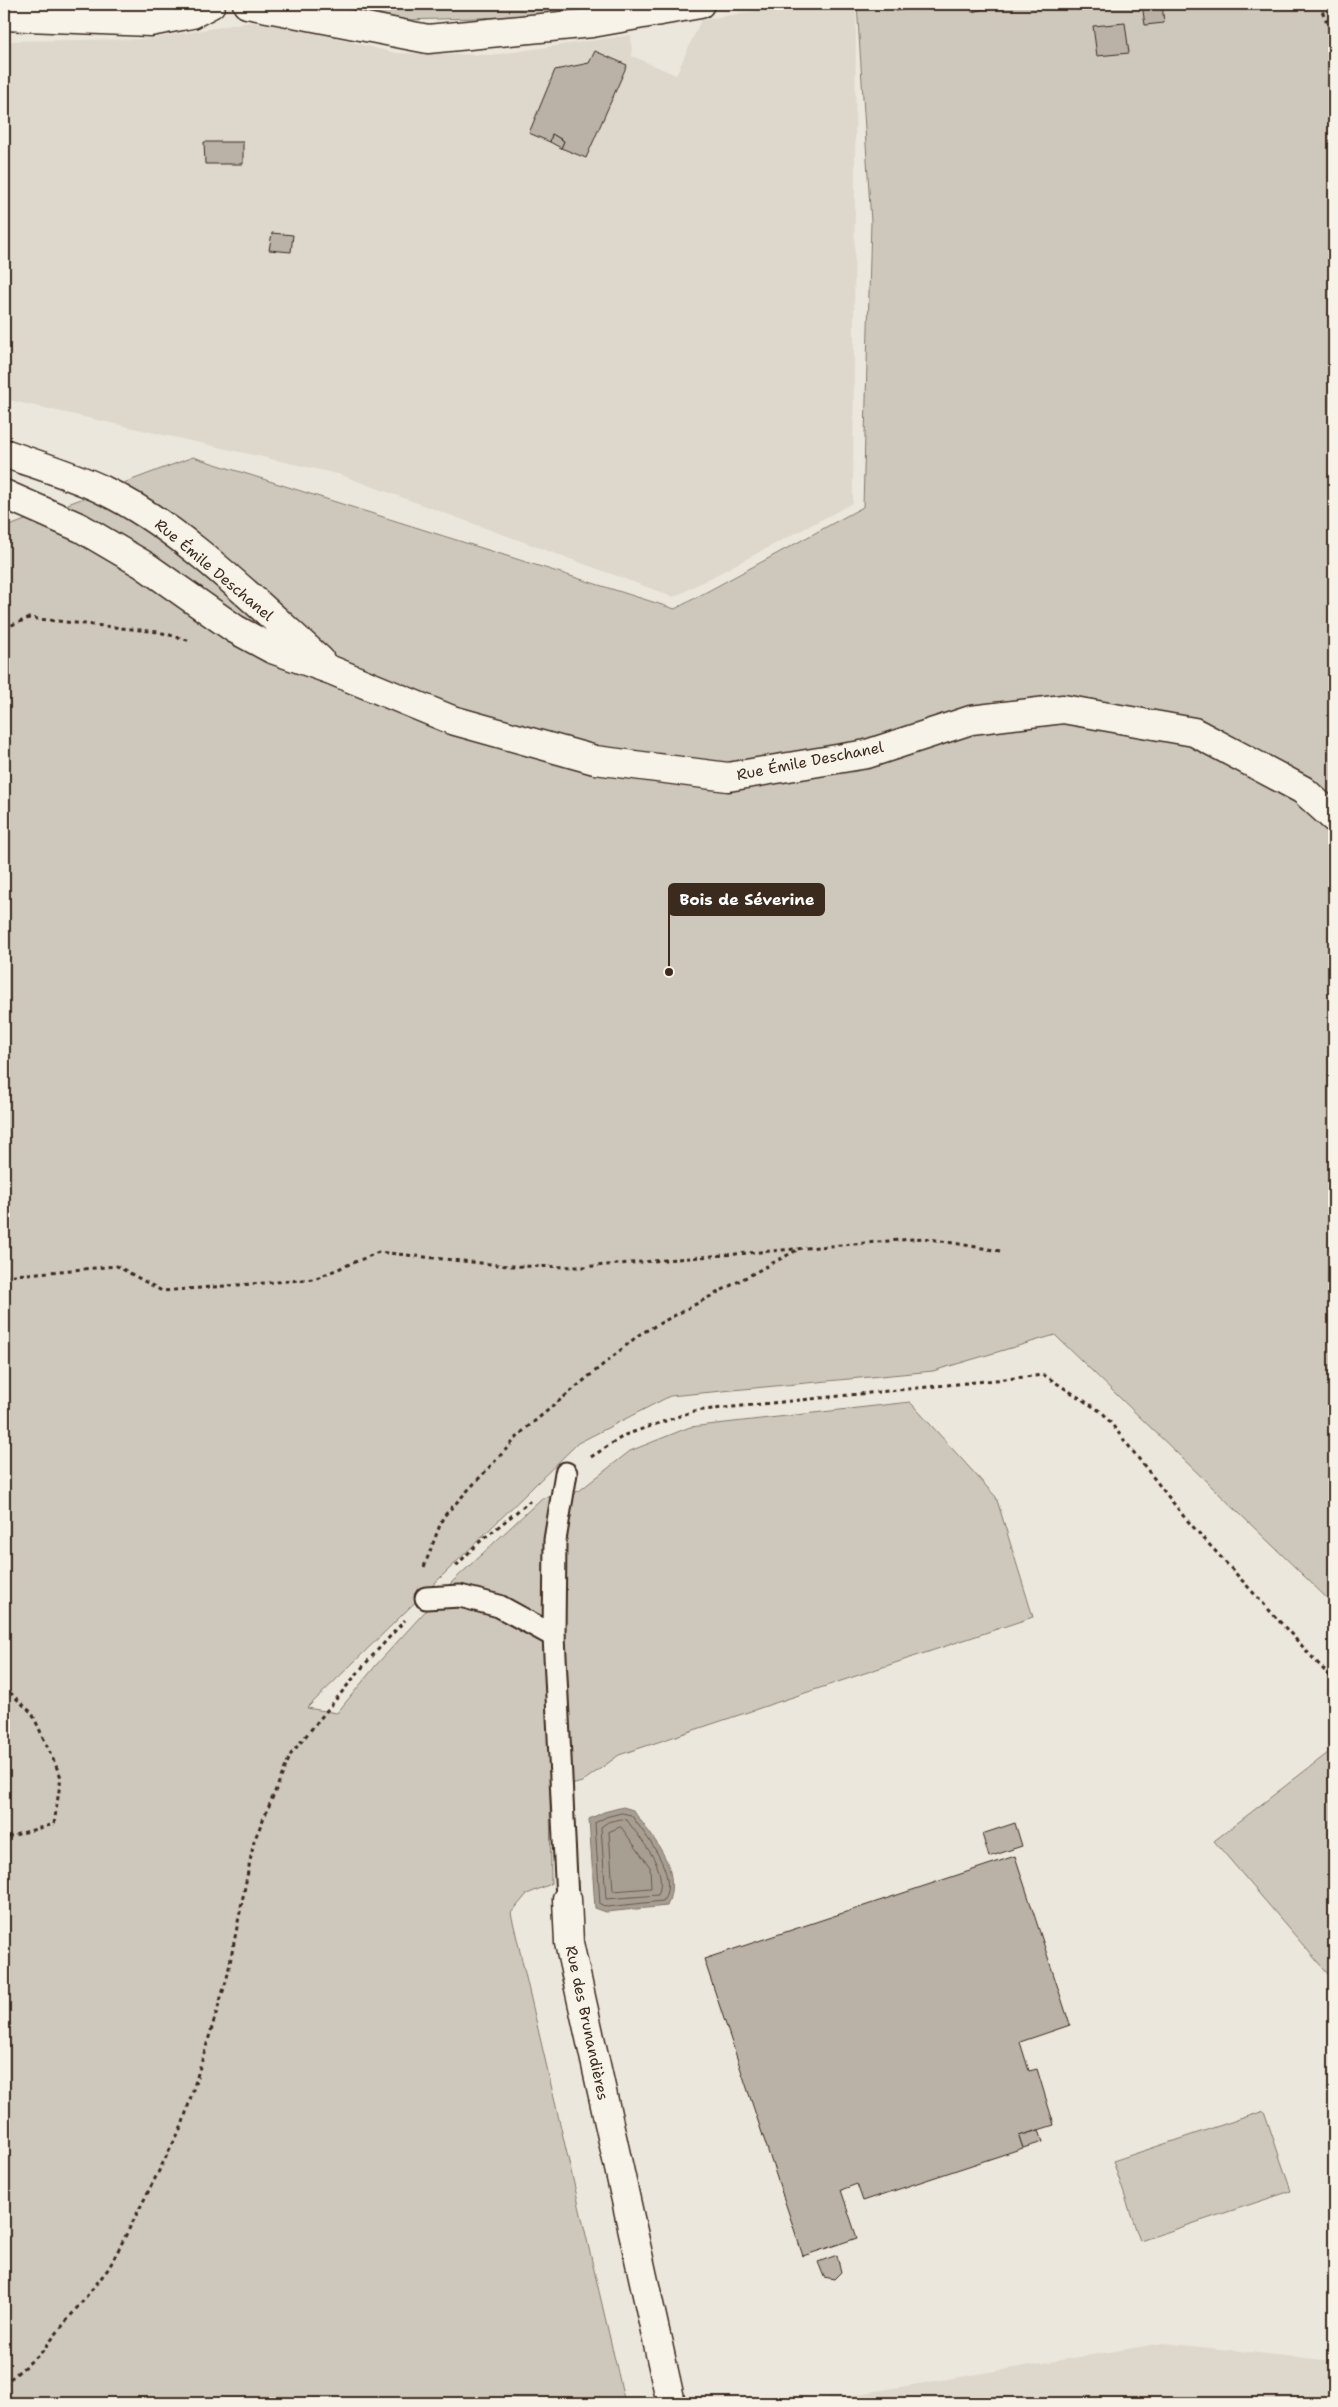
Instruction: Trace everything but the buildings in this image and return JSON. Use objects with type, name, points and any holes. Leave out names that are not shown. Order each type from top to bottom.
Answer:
[{"type":"main road","points":[[4,16],[150,22],[192,14],[211,4]]},
{"type":"main road","points":[[247,4],[428,39],[592,23],[700,4]]},
{"type":"main road","name":"Rue Émile Deschanel","points":[[4,452],[103,490],[159,522],[230,580],[331,670]]},
{"type":"main road","name":"Rue Émile Deschanel","points":[[4,494],[81,528],[144,565],[235,629],[264,645],[331,670],[452,720],[595,760],[728,777],[867,754],[971,720],[1063,709],[1194,732],[1303,790],[1334,818]]},
{"type":"main road","name":"Rue des Brunandières","points":[[567,1899],[569,1943],[671,2403]]},
{"type":"lane","name":"Rue des Brunandières","points":[[566,1473],[555,1540],[554,1636],[567,1899]]},
{"type":"lane","points":[[426,1598],[460,1596],[499,1606],[554,1636]]},
{"type":"path","points":[[1319,4],[1334,38]]},
{"type":"path","points":[[4,628],[29,618],[159,632],[194,642]]},
{"type":"path","points":[[4,1276],[117,1266],[162,1291],[314,1279],[379,1252],[508,1266],[583,1267],[924,1238],[1000,1251]]},
{"type":"path","points":[[423,1569],[443,1516],[524,1430],[640,1334],[800,1249]]},
{"type":"path","points":[[4,2384],[40,2354],[109,2268],[182,2126],[227,1978],[254,1841],[291,1754],[365,1664],[477,1544],[566,1473],[625,1435],[694,1411],[1044,1375],[1103,1413],[1185,1518],[1334,1681]]},
{"type":"path","points":[[404,1622],[407,1613]]},
{"type":"path","points":[[4,1687],[32,1713],[62,1777],[54,1824],[4,1838]]},
{"type":"shaded area","points":[[343,4],[615,4],[546,16],[404,20]]},
{"type":"shaded area","points":[[799,4],[856,4],[853,503],[674,597],[338,474],[4,399],[4,41],[148,39],[250,22],[298,28],[395,53],[492,55],[631,35],[632,56],[676,75],[701,20]]},
{"type":"shaded area","points":[[857,4],[1334,4],[1334,1605],[1055,1335],[933,1371],[670,1396],[578,1443],[307,1708],[337,1713],[377,1664],[452,1582],[542,1498],[579,1491],[630,1451],[690,1427],[910,1402],[996,1497],[1033,1617],[619,1755],[582,1782],[550,1791],[551,1884],[527,1894],[511,1913],[625,2403],[4,2403],[4,528],[193,457],[675,609],[863,507],[871,222]]},
{"type":"shaded area","points":[[1328,1753],[1334,1760],[1334,1981],[1214,1841]]},
{"type":"shaded area","points":[[1264,2111],[1291,2191],[1140,2241],[1113,2161]]},
{"type":"shaded area","points":[[1163,2343],[1334,2361],[1334,2403],[804,2403]]},
{"type":"water","points":[[623,1807],[633,1810],[664,1855],[671,1879],[671,1892],[667,1906],[606,1912],[595,1908],[589,1819],[604,1812]]},
{"type":"place","name":"Bois de Séverine","points":[[669,972]]}]
